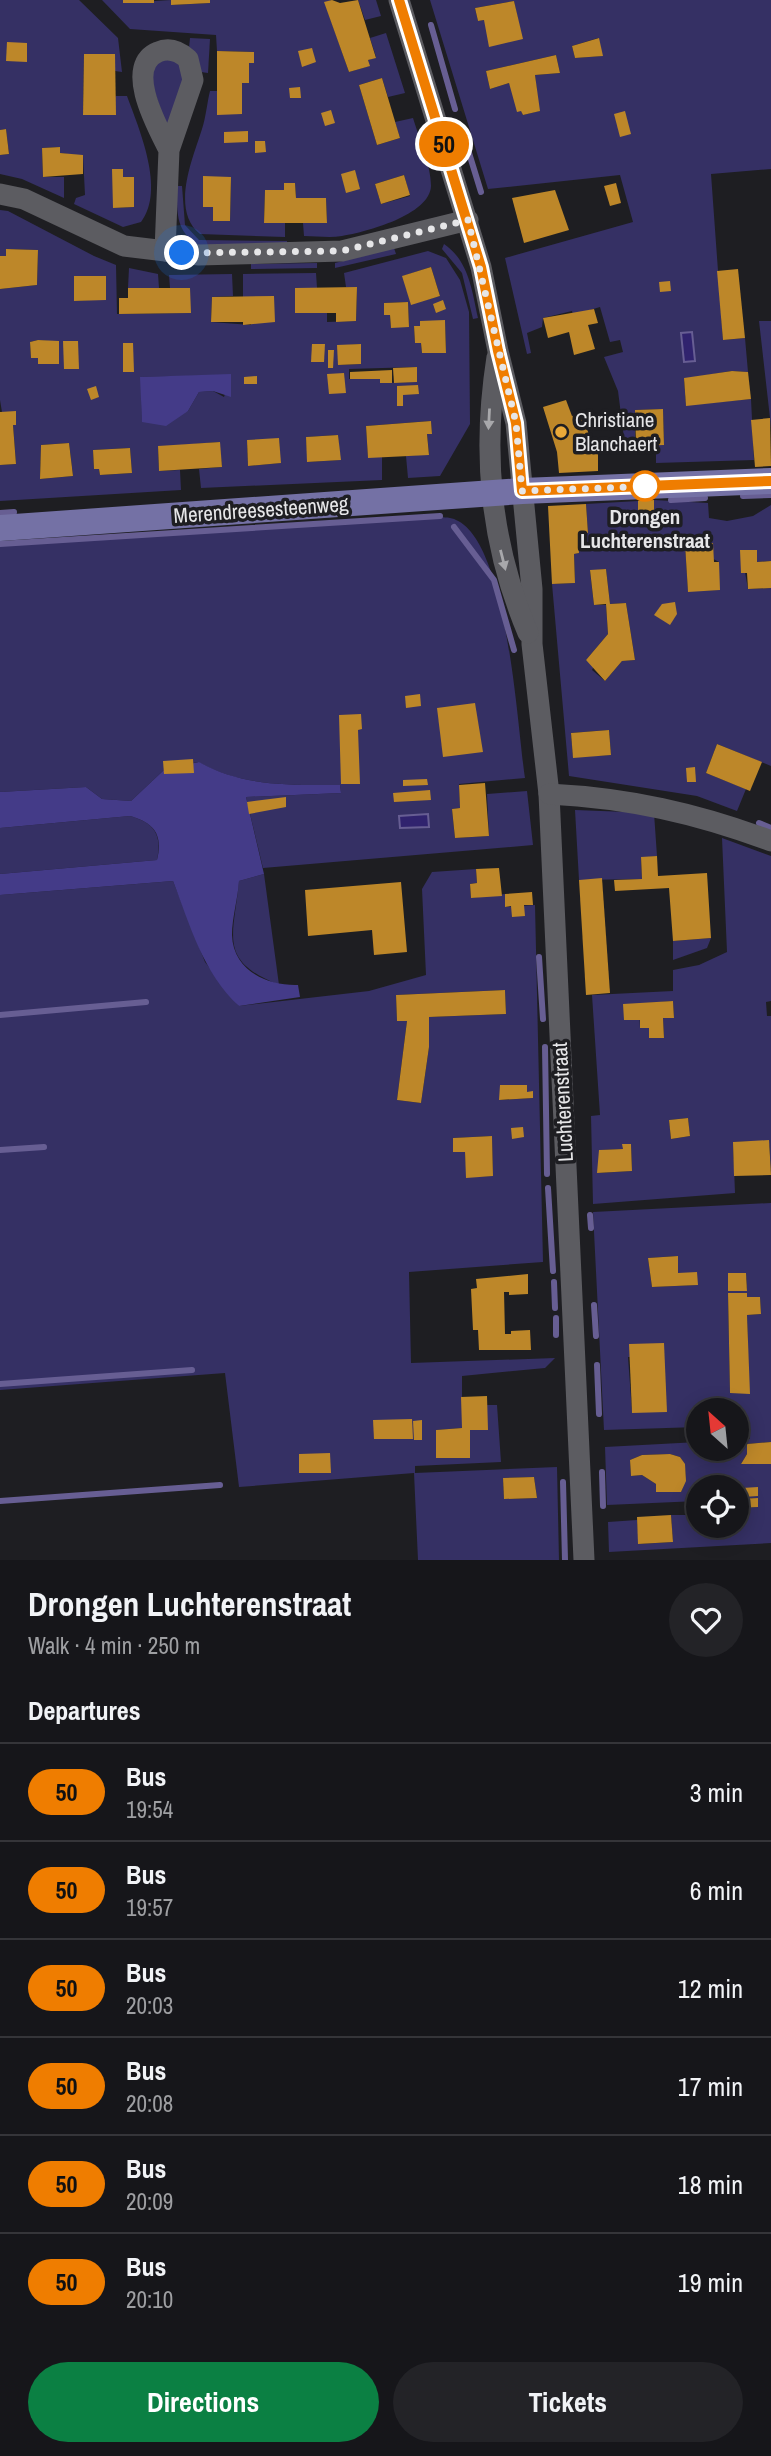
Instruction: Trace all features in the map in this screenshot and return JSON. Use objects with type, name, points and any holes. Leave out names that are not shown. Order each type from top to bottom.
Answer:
[{"type":"main road","name":"Merendreesesteenweg","points":[[0,528],[522,491],[771,481]]},
{"type":"street","name":"Luchterenstraat","points":[[399,0],[468,220],[516,423],[532,589],[532,644],[549,794],[584,1560]]},
{"type":"street","points":[[165,251],[169,150]]},
{"type":"street","points":[[0,194],[24,199],[124,246],[199,255],[342,251],[468,220]]},
{"type":"street","name":"Luchterenstraat","points":[[498,351],[487,448],[492,493],[501,557],[514,600],[532,644]]},
{"type":"street","points":[[549,794],[604,797],[673,808],[771,841]]},
{"type":"shaded area","points":[[0,0],[79,0],[118,38],[122,72],[115,71],[115,54],[84,54],[83,114],[116,96],[127,96],[143,142],[151,177],[148,209],[141,222],[123,227],[74,204],[76,198],[85,195],[83,156],[60,153],[59,147],[42,148],[43,177],[64,177],[64,198],[22,179],[0,174],[0,155],[9,154],[6,129],[0,130]],"holes":[[[123,169],[123,177],[134,177],[134,207],[113,208],[113,170]]]},
{"type":"shaded area","points":[[102,0],[123,0],[124,3],[171,0],[171,5],[210,3],[210,0],[332,0],[325,3],[349,72],[369,66],[368,60],[376,57],[370,38],[386,33],[405,93],[388,97],[382,78],[359,85],[377,145],[400,138],[395,122],[413,118],[429,169],[431,186],[428,196],[409,214],[366,231],[342,236],[304,236],[303,223],[327,222],[326,198],[296,198],[295,183],[284,183],[284,190],[265,190],[264,222],[285,223],[285,237],[200,234],[191,224],[186,212],[186,183],[210,91],[217,91],[242,114],[242,83],[249,83],[249,63],[254,63],[254,52],[217,51],[216,35],[130,29]],"holes":[[[404,175],[410,196],[381,204],[375,184]],[[203,177],[231,177],[230,221],[213,221],[213,207],[203,206]]]},
{"type":"shaded area","points":[[358,0],[376,0],[381,16],[365,20]]},
{"type":"shaded area","points":[[430,0],[771,0],[771,169],[711,174],[723,340],[745,338],[748,372],[731,371],[684,379],[686,405],[751,399],[754,460],[656,463],[656,445],[664,444],[663,409],[635,410],[635,438],[624,438],[618,391],[604,357],[623,352],[620,340],[610,342],[600,307],[573,315],[572,311],[543,318],[542,327],[527,333],[531,353],[527,354],[505,258],[633,222],[620,175],[488,189]],"holes":[[[514,1],[522,39],[484,20],[478,21],[475,8]],[[598,38],[602,56],[575,58],[572,46]],[[556,55],[560,73],[535,75],[539,111],[523,115],[509,83],[490,89],[486,71]]]},
{"type":"shaded area","points":[[190,38],[210,39],[208,73],[201,72],[189,48]]},
{"type":"shaded area","points":[[158,58],[178,59],[185,78],[170,123],[165,123],[150,77]]},
{"type":"shaded area","points":[[177,186],[182,186],[185,225],[199,240],[287,241],[287,246],[201,246],[186,235],[179,221]]},
{"type":"shaded area","points":[[0,210],[8,211],[116,265],[117,314],[190,313],[190,289],[170,288],[169,275],[232,274],[233,296],[212,297],[211,322],[251,325],[243,297],[243,274],[316,273],[317,288],[295,288],[295,313],[327,313],[327,322],[356,321],[357,288],[346,287],[344,273],[428,251],[446,258],[460,280],[469,312],[470,424],[440,476],[408,478],[406,456],[429,454],[427,434],[432,434],[431,421],[366,426],[368,457],[382,457],[382,480],[201,488],[199,469],[222,467],[219,442],[158,447],[159,471],[180,470],[181,490],[0,501],[0,465],[16,464],[13,425],[16,424],[16,412],[2,412],[0,400],[0,289],[37,285],[38,250],[6,249],[6,256],[0,256]],"holes":[[[431,267],[440,296],[411,304],[403,276]],[[74,276],[106,276],[106,299],[74,301]],[[408,302],[409,327],[391,327],[390,315],[384,315],[384,303]],[[420,321],[445,321],[446,352],[422,353],[421,343],[415,343],[414,326],[420,326]],[[30,342],[59,342],[59,364],[38,364],[38,358],[31,358]],[[360,344],[361,364],[338,365],[338,346]],[[417,367],[417,382],[380,383],[380,379],[349,379],[349,369]],[[231,375],[224,397],[213,391],[199,392],[188,411],[142,421],[141,377]],[[338,435],[340,460],[308,462],[306,437]],[[279,439],[280,463],[248,466],[247,440]],[[69,443],[73,476],[40,479],[41,445]],[[130,448],[132,473],[100,475],[99,469],[94,469],[93,450]]]},
{"type":"shaded area","points":[[444,244],[464,268],[478,318],[473,319],[462,273],[442,249]]},
{"type":"shaded area","points":[[394,248],[396,254],[335,268],[335,263]]},
{"type":"shaded area","points":[[317,263],[317,268],[251,269],[251,264]]},
{"type":"shaded area","points":[[129,268],[158,274],[159,288],[128,288]]},
{"type":"shaded area","points":[[759,321],[771,321],[771,430],[770,418]]},
{"type":"shaded area","points":[[692,332],[695,361],[684,362],[681,333]]},
{"type":"shaded area","points":[[231,374],[231,397],[213,391],[199,392],[188,411],[166,426],[142,422],[140,377]]},
{"type":"shaded area","points":[[654,500],[708,503],[709,518],[727,521],[753,516],[771,505],[771,561],[757,562],[756,550],[741,550],[748,589],[771,588],[771,766],[717,744],[706,773],[746,789],[737,811],[697,796],[569,776],[552,584],[575,583],[574,554],[579,553],[578,534],[588,533],[586,504],[638,501],[639,512],[654,511]],"holes":[[[685,544],[719,562],[719,590],[688,591]],[[606,569],[610,604],[626,603],[635,660],[622,661],[605,681],[592,670],[594,666],[586,660],[608,634],[606,605],[594,605],[590,571]],[[609,730],[611,755],[573,757],[571,733]]]},
{"type":"shaded area","points":[[430,517],[456,520],[474,535],[488,562],[507,638],[525,778],[459,784],[460,808],[452,809],[455,838],[489,836],[487,794],[527,791],[533,845],[263,868],[246,797],[341,793],[340,785],[267,783],[232,776],[198,762],[165,769],[131,801],[102,799],[86,787],[0,792],[0,544]]},
{"type":"shaded area","points":[[199,762],[233,776],[267,783],[340,785],[341,793],[246,797],[264,874],[239,881],[232,928],[234,948],[245,967],[254,974],[275,983],[298,985],[300,997],[239,1006],[207,964],[173,881],[0,895],[0,874],[157,860],[159,844],[151,826],[130,816],[0,828],[0,792],[86,787],[102,799],[131,801],[165,769]]},
{"type":"shaded area","points":[[575,810],[654,813],[657,856],[641,858],[642,879],[579,880]]},
{"type":"shaded area","points":[[428,814],[429,827],[400,828],[399,816]]},
{"type":"shaded area","points":[[130,816],[145,822],[155,831],[157,860],[0,874],[0,828]]},
{"type":"shaded area","points":[[722,838],[771,856],[771,1001],[766,1002],[767,1016],[771,1016],[771,1175],[769,1141],[733,1142],[735,1193],[593,1204],[591,1116],[600,1115],[592,995],[673,991],[673,970],[699,965],[727,952]],"holes":[[[673,1001],[674,1017],[663,1018],[664,1038],[650,1037],[649,1028],[640,1028],[639,1007],[649,1003]],[[688,1118],[690,1136],[671,1139],[669,1120]],[[623,1144],[631,1144],[632,1171],[598,1173],[600,1150],[623,1149]]]},
{"type":"shaded area","points":[[476,869],[477,883],[470,884],[471,898],[505,894],[506,907],[535,905],[543,1262],[409,1272],[411,1363],[555,1358],[545,1368],[462,1376],[462,1428],[436,1430],[436,1457],[470,1458],[470,1430],[487,1430],[487,1405],[497,1405],[501,1462],[415,1466],[415,1473],[557,1467],[559,1560],[418,1560],[414,1473],[239,1487],[225,1373],[0,1390],[0,895],[173,881],[205,962],[239,1006],[369,991],[426,975],[422,889],[432,872]],"holes":[[[505,990],[506,1014],[429,1017],[429,1047],[421,1103],[397,1100],[407,1021],[397,1021],[396,995]],[[500,1085],[526,1085],[527,1092],[533,1092],[533,1098],[500,1100]],[[492,1136],[493,1176],[467,1177],[465,1152],[453,1152],[453,1138]],[[534,1477],[537,1498],[504,1499],[503,1478]]]},
{"type":"shaded area","points":[[264,874],[279,985],[259,976],[246,966],[238,956],[234,944],[239,881]]},
{"type":"shaded area","points":[[711,938],[707,948],[673,960],[673,941]]},
{"type":"shaded area","points":[[771,1203],[771,1442],[749,1444],[749,1398],[686,1398],[686,1427],[604,1430],[593,1212]],"holes":[[[677,1256],[678,1273],[697,1285],[652,1287],[648,1258]],[[728,1273],[746,1273],[747,1291],[728,1291]],[[728,1293],[746,1293],[747,1297],[760,1297],[761,1314],[747,1315],[749,1393],[730,1393]],[[628,1357],[667,1412],[632,1412]]]},
{"type":"shaded area","points":[[686,1443],[686,1461],[771,1464],[771,1543],[609,1552],[608,1522],[637,1520],[639,1544],[673,1542],[671,1515],[686,1515],[686,1538],[749,1538],[749,1507],[758,1507],[757,1498],[749,1498],[749,1475],[686,1475],[686,1502],[607,1505],[605,1447]],"holes":[[[670,1454],[680,1457],[685,1474],[681,1492],[656,1492],[656,1484],[642,1475],[631,1476],[630,1460],[642,1455]]]},
{"type":"building","points":[[123,0],[154,0],[154,3],[123,3]]},
{"type":"building","points":[[171,0],[210,0],[210,3],[171,5]]},
{"type":"building","points":[[332,0],[340,3],[358,0],[376,58],[368,60],[370,66],[349,72],[324,2]]},
{"type":"building","points":[[514,1],[523,39],[489,47],[484,20],[478,21],[475,8]]},
{"type":"building","points":[[599,38],[603,56],[575,58],[572,46]]},
{"type":"building","points":[[7,42],[27,43],[27,62],[6,61]]},
{"type":"building","points":[[312,48],[316,62],[302,67],[298,51]]},
{"type":"building","points":[[217,51],[254,52],[254,63],[249,63],[249,83],[242,83],[242,114],[217,115]]},
{"type":"building","points":[[84,54],[115,54],[116,115],[83,115]]},
{"type":"building","points":[[556,55],[560,73],[535,75],[540,111],[523,115],[521,111],[517,112],[509,83],[490,89],[486,71]]},
{"type":"building","points":[[382,78],[400,138],[377,145],[359,85]]},
{"type":"building","points":[[300,87],[301,98],[290,98],[289,88]]},
{"type":"building","points":[[331,110],[335,123],[325,126],[321,113]]},
{"type":"building","points":[[625,111],[631,134],[620,137],[614,114]]},
{"type":"building","points":[[6,129],[9,154],[0,155],[0,130]]},
{"type":"building","points":[[248,131],[248,142],[224,143],[224,132]]},
{"type":"building","points":[[255,141],[265,141],[266,152],[255,153]]},
{"type":"building","points":[[60,147],[60,153],[83,155],[83,174],[43,177],[42,148]]},
{"type":"building","points":[[112,169],[123,169],[123,177],[134,177],[134,207],[113,208]]},
{"type":"building","points":[[355,170],[360,189],[346,193],[341,174]]},
{"type":"building","points":[[404,175],[410,195],[381,204],[375,184]]},
{"type":"building","points":[[203,176],[231,177],[230,221],[213,221],[213,207],[203,207]]},
{"type":"building","points":[[284,183],[295,183],[296,198],[326,198],[327,223],[264,223],[265,190],[284,190]]},
{"type":"building","points":[[616,183],[621,203],[610,206],[604,186]]},
{"type":"building","points":[[555,190],[569,230],[524,243],[512,198]]},
{"type":"building","points":[[6,249],[38,250],[37,285],[0,289],[0,256],[6,256]]},
{"type":"building","points":[[431,267],[440,296],[411,305],[402,276]]},
{"type":"building","points":[[738,269],[745,338],[723,340],[717,271]]},
{"type":"building","points":[[74,276],[106,276],[106,300],[74,301]]},
{"type":"building","points":[[670,281],[671,291],[660,292],[659,282]]},
{"type":"building","points":[[357,287],[356,321],[336,322],[336,313],[295,313],[295,288]]},
{"type":"building","points":[[128,288],[190,288],[191,313],[119,314],[119,298],[128,298]]},
{"type":"building","points":[[274,296],[275,322],[243,325],[243,322],[211,322],[212,297]]},
{"type":"building","points":[[443,300],[446,309],[436,313],[433,304]]},
{"type":"building","points":[[408,302],[409,327],[391,328],[390,315],[384,315],[384,303]]},
{"type":"building","points":[[594,309],[598,323],[588,325],[595,349],[574,355],[569,332],[548,338],[543,318]]},
{"type":"building","points":[[445,320],[446,353],[422,353],[421,343],[415,343],[414,326],[420,326],[420,321]]},
{"type":"building","points":[[59,341],[59,364],[38,364],[38,358],[31,358],[30,342]]},
{"type":"building","points":[[63,341],[78,341],[79,369],[64,369]]},
{"type":"building","points":[[123,343],[133,343],[134,372],[123,372]]},
{"type":"building","points":[[312,344],[325,344],[324,362],[311,362]]},
{"type":"building","points":[[361,344],[361,364],[338,365],[337,345]]},
{"type":"building","points":[[328,350],[334,350],[333,368],[328,368]]},
{"type":"building","points":[[417,367],[417,382],[394,383],[393,368]]},
{"type":"building","points":[[392,370],[392,383],[380,383],[380,379],[350,379],[350,372]]},
{"type":"building","points":[[732,371],[748,372],[751,399],[686,406],[684,378]]},
{"type":"building","points":[[344,373],[346,393],[329,394],[327,374]]},
{"type":"building","points":[[257,376],[257,384],[244,384],[244,377]]},
{"type":"building","points":[[418,385],[419,394],[403,395],[403,406],[397,406],[397,386]]},
{"type":"building","points":[[96,386],[99,397],[91,400],[87,389]]},
{"type":"building","points":[[566,400],[572,416],[582,413],[589,435],[578,438],[580,450],[598,449],[598,471],[559,473],[557,452],[543,407]]},
{"type":"building","points":[[663,409],[664,445],[636,446],[635,410]]},
{"type":"building","points":[[16,411],[16,425],[13,425],[16,464],[0,465],[0,412]]},
{"type":"building","points":[[770,418],[771,466],[755,467],[751,420]]},
{"type":"building","points":[[431,421],[432,434],[427,434],[429,455],[368,458],[366,426]]},
{"type":"building","points":[[338,435],[341,460],[307,462],[306,437]]},
{"type":"building","points":[[279,438],[281,463],[248,466],[247,440]]},
{"type":"building","points":[[220,442],[222,467],[159,471],[158,446]]},
{"type":"building","points":[[69,443],[73,476],[40,479],[41,445]]},
{"type":"building","points":[[130,448],[132,473],[100,475],[99,469],[94,469],[93,450]]},
{"type":"building","points":[[654,500],[654,511],[638,512],[638,501]]},
{"type":"building","points":[[586,504],[588,533],[578,534],[579,553],[574,554],[575,583],[552,584],[548,506]]},
{"type":"building","points":[[713,543],[714,562],[719,562],[720,590],[688,592],[685,544]]},
{"type":"building","points":[[740,550],[757,550],[757,562],[771,561],[771,588],[748,589],[747,573],[741,573]]},
{"type":"building","points":[[606,569],[610,604],[626,603],[635,660],[622,661],[605,681],[586,660],[608,634],[606,604],[594,605],[590,570]]},
{"type":"building","points":[[675,602],[677,614],[670,625],[654,615],[662,604]]},
{"type":"building","points":[[420,694],[421,706],[406,708],[405,696]]},
{"type":"building","points":[[475,703],[483,752],[443,757],[437,708]]},
{"type":"building","points":[[361,714],[362,729],[358,730],[360,784],[341,784],[339,715]]},
{"type":"building","points":[[609,730],[611,755],[573,758],[571,733]]},
{"type":"building","points":[[717,744],[762,762],[750,791],[706,773]]},
{"type":"building","points":[[193,759],[194,773],[164,774],[163,761]]},
{"type":"building","points":[[695,767],[696,782],[687,782],[686,768]]},
{"type":"building","points":[[427,779],[428,785],[403,786],[403,780]]},
{"type":"building","points":[[485,783],[489,836],[455,838],[452,809],[460,808],[459,785]]},
{"type":"building","points":[[430,790],[431,800],[394,802],[393,793]]},
{"type":"building","points":[[286,797],[286,807],[249,814],[247,802]]},
{"type":"building","points":[[657,856],[658,876],[707,873],[711,938],[673,941],[669,888],[615,891],[614,880],[642,879],[641,857]]},
{"type":"building","points":[[499,868],[502,896],[471,898],[470,884],[477,883],[476,869]]},
{"type":"building","points":[[602,878],[610,993],[586,995],[579,880]]},
{"type":"building","points":[[401,882],[407,952],[374,955],[372,930],[308,936],[305,890]]},
{"type":"building","points":[[532,892],[533,905],[524,905],[525,916],[512,917],[511,906],[505,907],[505,894]]},
{"type":"building","points":[[505,990],[506,1014],[429,1017],[429,1047],[421,1103],[397,1100],[407,1021],[397,1021],[396,995]]},
{"type":"building","points":[[673,1001],[674,1018],[663,1018],[664,1038],[649,1038],[649,1028],[640,1028],[640,1020],[624,1020],[623,1004]]},
{"type":"building","points":[[500,1085],[527,1085],[527,1092],[533,1091],[533,1098],[499,1100]]},
{"type":"building","points":[[688,1118],[690,1136],[671,1139],[669,1120]]},
{"type":"building","points":[[523,1127],[524,1137],[512,1139],[511,1128]]},
{"type":"building","points":[[492,1136],[493,1176],[466,1178],[465,1152],[453,1152],[453,1138]]},
{"type":"building","points":[[769,1140],[771,1175],[734,1176],[733,1142]]},
{"type":"building","points":[[622,1144],[631,1144],[632,1171],[597,1173],[599,1150],[623,1149]]},
{"type":"building","points":[[678,1256],[678,1273],[697,1272],[698,1285],[652,1287],[648,1258]]},
{"type":"building","points":[[728,1273],[746,1273],[747,1291],[728,1291]]},
{"type":"building","points":[[528,1274],[528,1294],[509,1295],[509,1292],[504,1292],[505,1334],[530,1330],[531,1350],[479,1350],[478,1330],[473,1330],[471,1289],[477,1288],[476,1279]]},
{"type":"building","points":[[728,1293],[747,1293],[747,1297],[760,1297],[761,1314],[747,1315],[750,1394],[730,1393]]},
{"type":"building","points":[[664,1343],[667,1412],[632,1413],[629,1344]]},
{"type":"building","points":[[487,1396],[488,1430],[470,1430],[470,1458],[436,1458],[436,1430],[462,1428],[461,1397]]},
{"type":"building","points":[[412,1419],[413,1439],[374,1439],[373,1420]]},
{"type":"building","points":[[422,1420],[422,1440],[414,1440],[413,1421]]},
{"type":"building","points":[[771,1442],[771,1464],[741,1464],[743,1461],[749,1461],[749,1444]]},
{"type":"building","points":[[330,1453],[331,1473],[299,1473],[299,1454]]},
{"type":"building","points":[[670,1454],[680,1457],[685,1464],[686,1481],[681,1492],[656,1492],[656,1484],[642,1475],[631,1476],[630,1460],[642,1455]]},
{"type":"building","points":[[534,1477],[537,1498],[504,1499],[503,1478]]},
{"type":"building","points":[[758,1487],[758,1496],[749,1497],[749,1488]]},
{"type":"building","points":[[749,1498],[758,1498],[758,1507],[749,1507]]},
{"type":"building","points":[[671,1515],[673,1542],[638,1544],[637,1517]]},
{"type":"waterway","points":[[431,25],[455,109]]},
{"type":"waterway","points":[[460,128],[464,140]]},
{"type":"waterway","points":[[469,153],[481,192]]},
{"type":"waterway","points":[[743,496],[771,495]]},
{"type":"waterway","points":[[671,500],[705,498]]},
{"type":"waterway","points":[[0,513],[14,512]]},
{"type":"waterway","points":[[0,544],[440,516]]},
{"type":"waterway","points":[[454,527],[494,580],[514,650]]},
{"type":"waterway","points":[[759,823],[771,828]]},
{"type":"waterway","points":[[539,957],[543,1019]]},
{"type":"waterway","points":[[0,1015],[146,1002]]},
{"type":"waterway","points":[[545,1047],[547,1174]]},
{"type":"waterway","points":[[0,1150],[44,1147]]},
{"type":"waterway","points":[[548,1188],[553,1271]]},
{"type":"waterway","points":[[590,1215],[591,1228]]},
{"type":"waterway","points":[[554,1282],[555,1308]]},
{"type":"waterway","points":[[594,1305],[596,1336]]},
{"type":"waterway","points":[[556,1318],[556,1335]]},
{"type":"waterway","points":[[597,1365],[599,1414]]},
{"type":"waterway","points":[[0,1384],[192,1370]]},
{"type":"waterway","points":[[602,1472],[603,1506]]},
{"type":"waterway","points":[[563,1482],[565,1560]]},
{"type":"waterway","points":[[0,1501],[220,1485]]},
{"type":"bus line","name":"50","points":[[399,0],[481,267],[516,423],[522,491],[771,481]]},
{"type":"place","name":"Christiane Blanchaert","points":[[561,432]]},
{"type":"place","name":"Drongen Luchterenstraat","points":[[645,486]]},
{"type":"route","points":[[182,253],[199,255],[342,251],[468,220],[509,387],[516,423],[522,491],[657,486],[645,486]]}]
